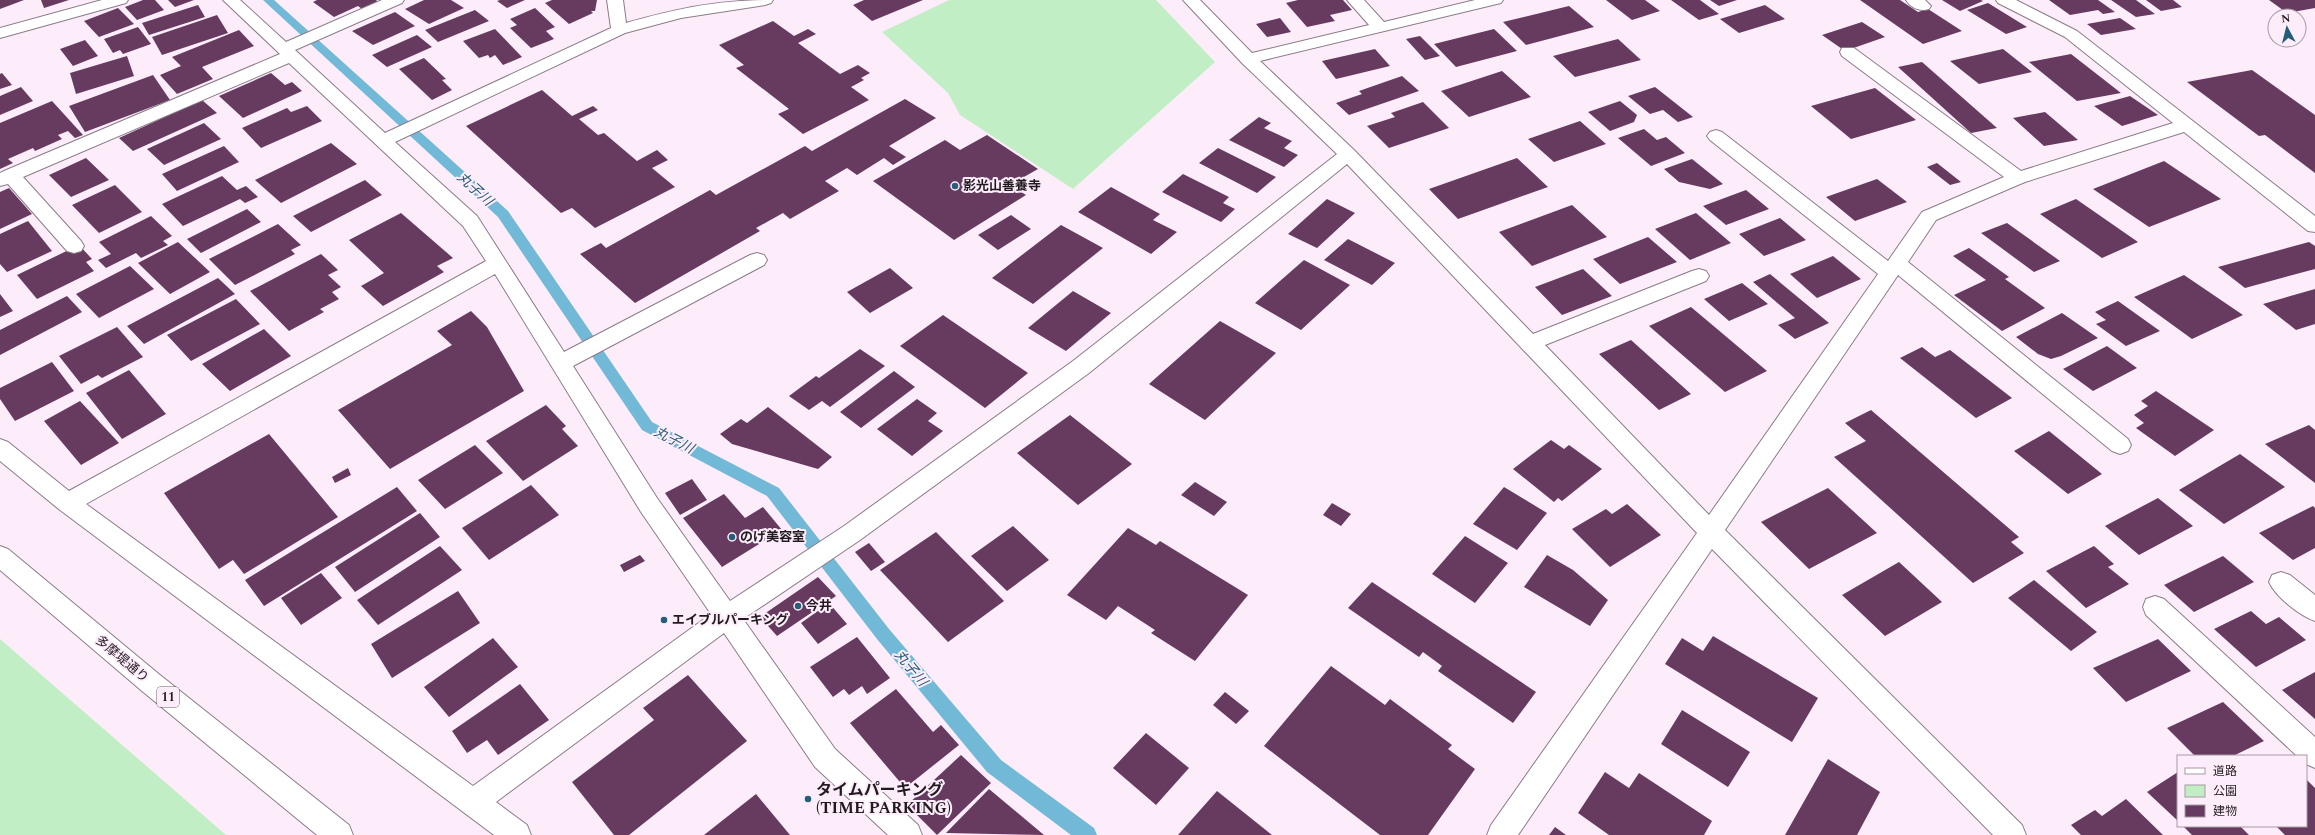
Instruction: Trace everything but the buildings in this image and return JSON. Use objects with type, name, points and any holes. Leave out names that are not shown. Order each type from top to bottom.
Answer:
[{"type":"street","points":[[0,33],[120,0]]},
{"type":"street","points":[[231,0],[388,139],[470,221],[566,360],[649,505],[825,758],[908,835]]},
{"type":"street","points":[[74,246],[6,178],[289,51],[396,0]]},
{"type":"street","points":[[615,0],[619,30]]},
{"type":"street","points":[[388,139],[619,30],[679,13],[765,0]]},
{"type":"street","points":[[1191,0],[1248,59],[1348,154],[1710,531],[2012,835]]},
{"type":"street","points":[[1355,0],[1380,27]]},
{"type":"street","points":[[1248,59],[1495,0]]},
{"type":"street","points":[[2004,0],[2071,34],[2315,226]]},
{"type":"street","points":[[1848,52],[2018,178]]},
{"type":"street","points":[[1501,835],[1892,267],[1929,216],[2018,178],[2187,125]]},
{"type":"street","points":[[1716,136],[1892,267],[2120,445]]},
{"type":"street","points":[[474,802],[726,616],[852,534],[1081,367],[1348,154]]},
{"type":"street","points":[[566,360],[757,260]]},
{"type":"street","points":[[68,503],[498,263]]},
{"type":"street","points":[[1530,343],[1698,276]]},
{"type":"street","points":[[0,448],[68,503],[517,835]]},
{"type":"street","name":"多摩堤通り","points":[[0,556],[151,683],[339,835]]},
{"type":"street","points":[[2281,582],[2315,610]]},
{"type":"street","points":[[2155,607],[2315,755]]},
{"type":"green space","points":[[949,0],[1156,0],[1215,62],[1073,189],[960,115],[948,93],[882,32]]},
{"type":"green space","points":[[0,639],[226,835],[0,835]]},
{"type":"waterway","name":"丸子川","points":[[268,0],[503,214],[647,426],[773,492],[883,634],[994,766],[1087,835]]},
{"type":"place","name":"影光山善養寺","points":[[955,186]]},
{"type":"place","name":"のげ美容室","points":[[732,537]]},
{"type":"place","name":"今井","points":[[798,606]]},
{"type":"place","name":"エイブルパーキング","points":[[664,620]]},
{"type":"place","name":"タイムパーキング (TIME PARKING)","points":[[808,799]]}]
